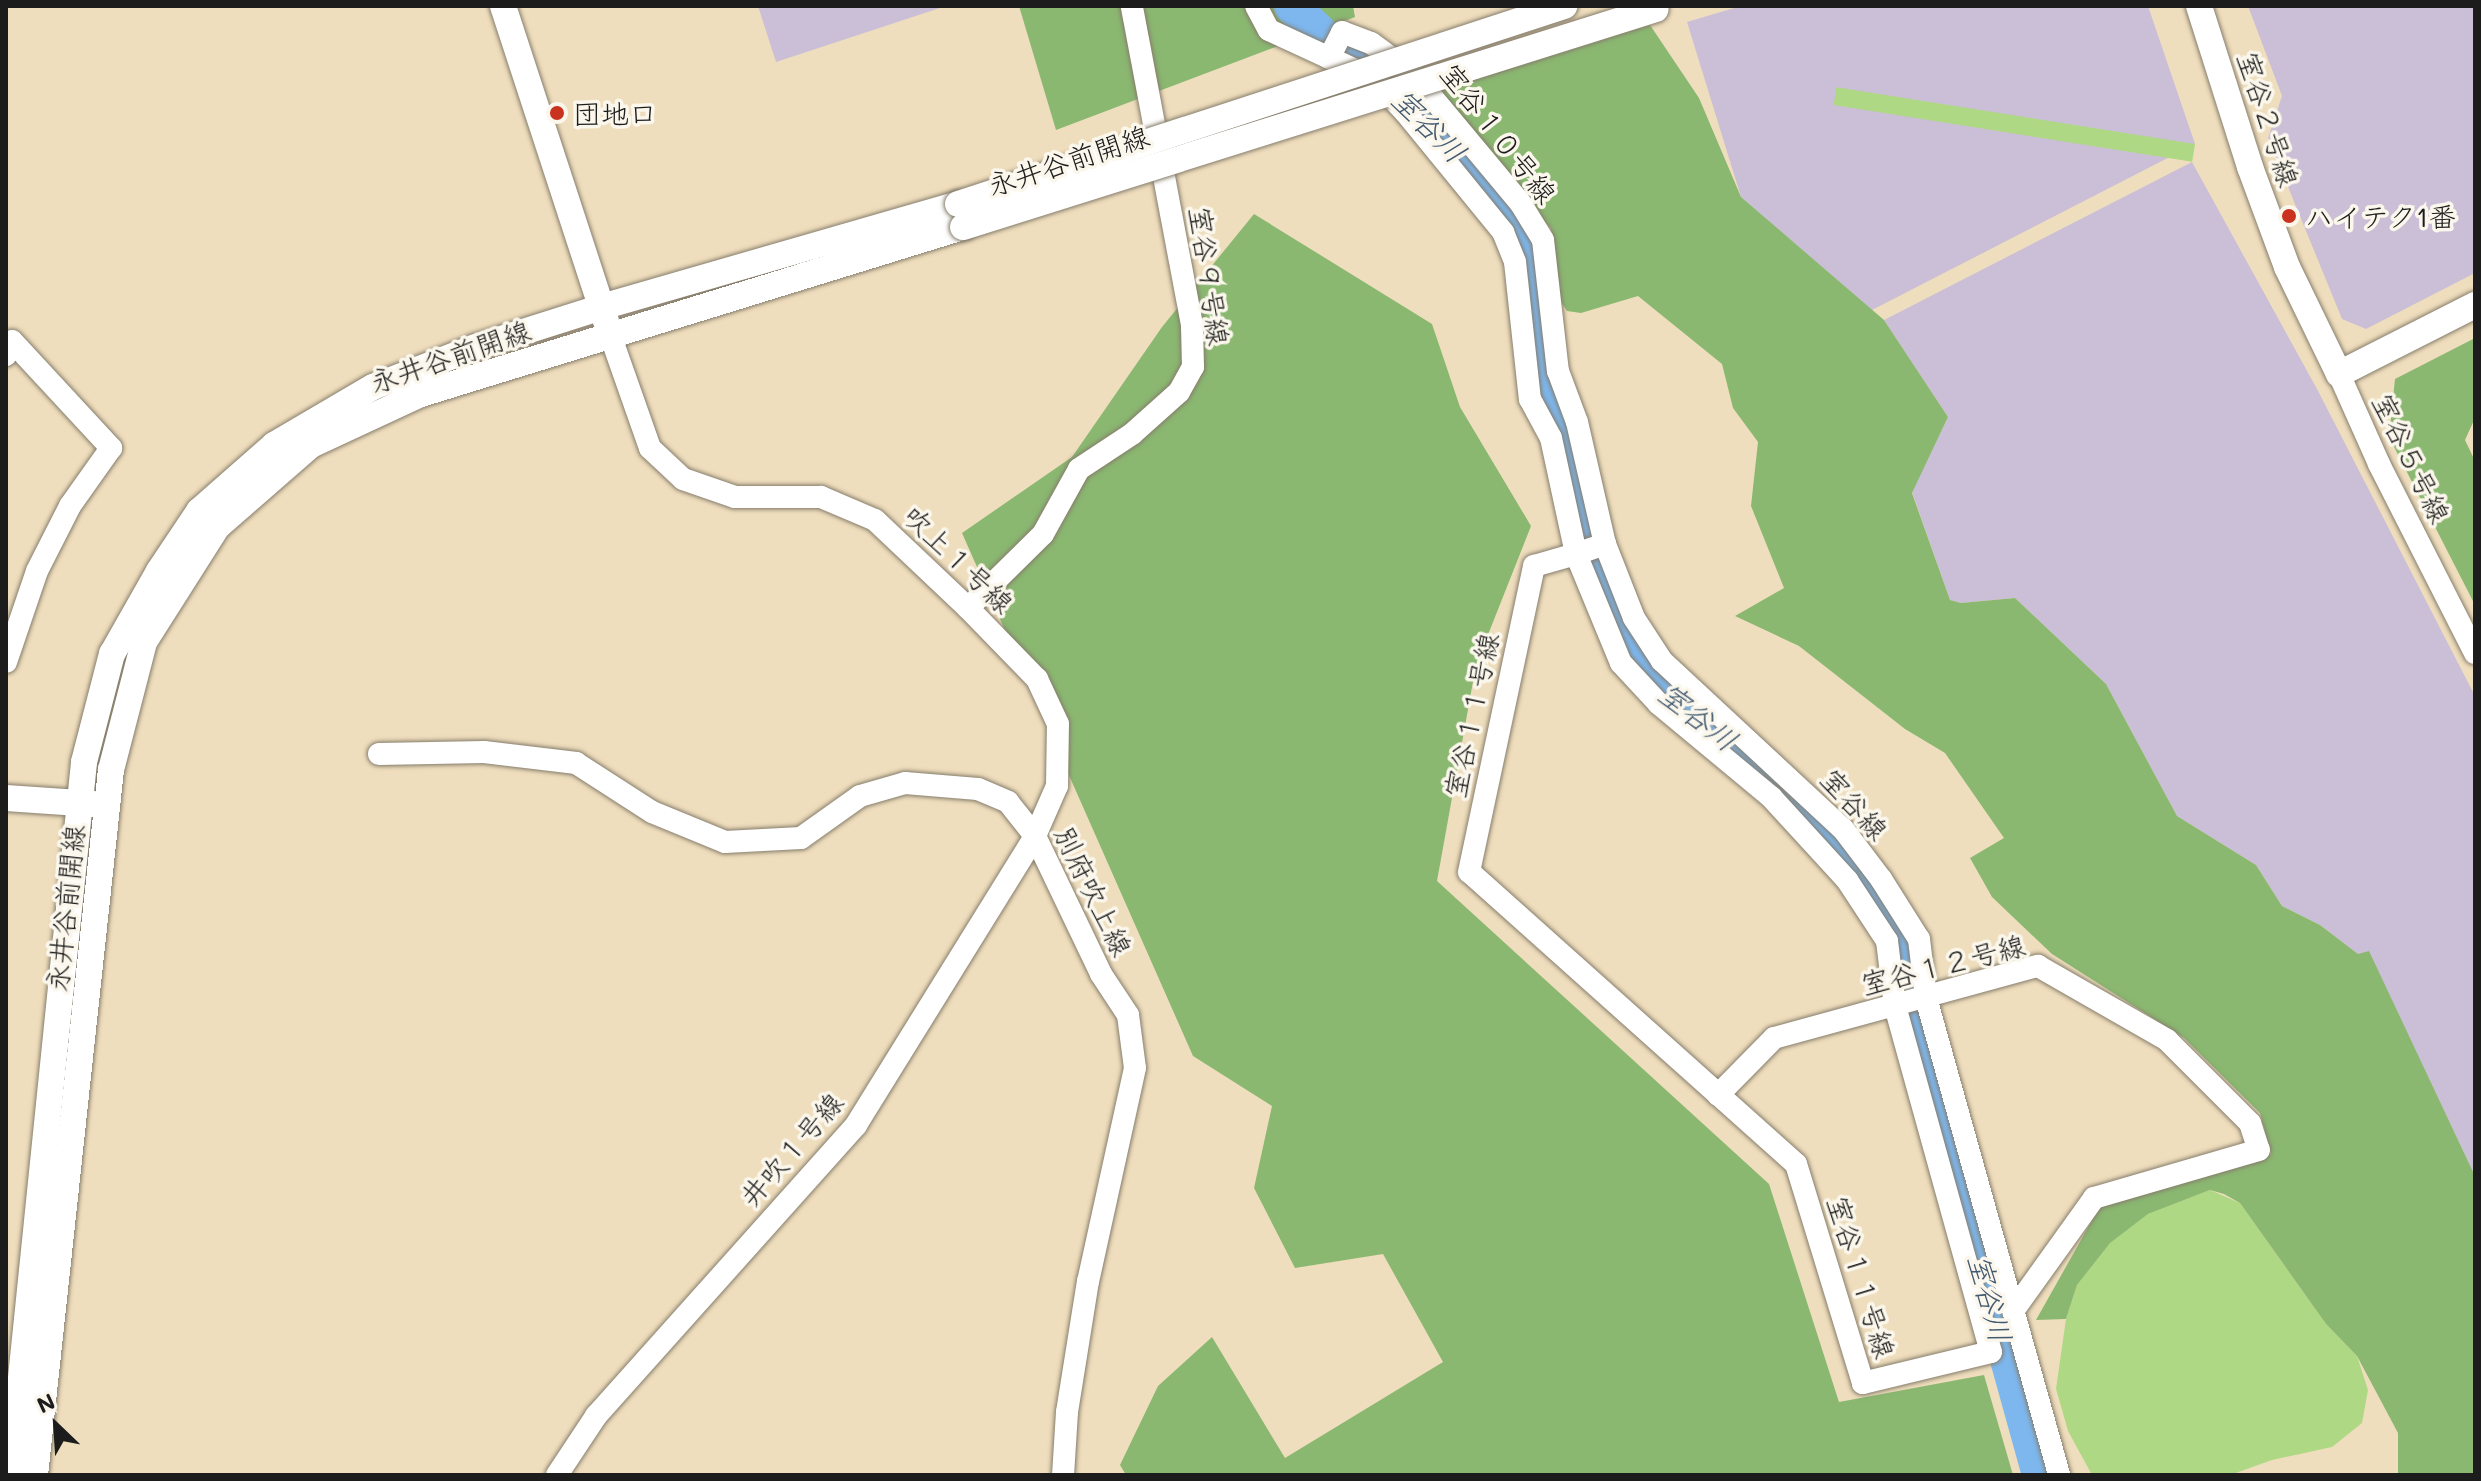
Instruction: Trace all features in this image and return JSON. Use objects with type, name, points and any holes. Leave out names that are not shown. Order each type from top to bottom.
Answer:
[{"type":"street","points":[[503,6],[611,337]]},
{"type":"street","name":"室谷９号線","points":[[968,608],[1043,534],[1079,469],[1132,434],[1179,392],[1193,367],[1192,325],[1132,6]]},
{"type":"street","points":[[1256,6],[1269,30],[1373,78],[1406,113],[1503,232],[1515,262],[1530,399],[1551,438],[1576,554],[1605,544]]},
{"type":"street","name":"永井谷前開線","points":[[35,1475],[111,770],[144,642],[217,527],[311,445],[421,394],[611,337],[1564,6]]},
{"type":"street","name":"室谷２号線","points":[[2199,6],[2250,167],[2287,267],[2339,374]]},
{"type":"street","name":"永井谷前開線","points":[[11,1475],[84,762],[112,654],[159,571],[199,511],[274,445],[373,387],[476,347],[602,307],[961,216],[1660,7]]},
{"type":"street","name":"室谷１０号線","points":[[1329,58],[1342,32],[1371,43],[1412,73],[1521,204],[1543,240],[1558,371],[1577,422],[1605,544]]},
{"type":"street","points":[[2339,374],[2475,305]]},
{"type":"street","name":"吹上１号線","points":[[611,337],[650,448],[683,479],[735,497],[821,497],[875,520],[1037,679],[1058,724],[1057,786],[1035,836]]},
{"type":"street","points":[[6,662],[37,571],[70,506],[111,448],[8,344]]},
{"type":"street","name":"室谷５号線","points":[[2339,374],[2379,464],[2475,653]]},
{"type":"street","name":"室谷線","points":[[1605,544],[1634,618],[1662,661],[1843,829],[1881,879],[1919,939],[1926,998],[2059,1475]]},
{"type":"street","name":"室谷１１号線","points":[[1576,554],[1621,663],[1659,704],[1771,797],[1847,880],[1887,941],[1895,1006],[1991,1352],[1863,1383],[1796,1164],[1469,872],[1534,566],[1576,554]]},
{"type":"street","name":"別府吹上線","points":[[379,754],[484,752],[576,763],[652,812],[725,842],[801,838],[860,796],[905,783],[978,789],[1008,802],[1035,836],[1101,974],[1128,1015],[1135,1068],[1088,1281],[1067,1412],[1063,1475]]},
{"type":"street","points":[[6,798],[108,806]]},
{"type":"street","name":"井吹１号線","points":[[557,1475],[596,1416],[856,1125],[1035,836]]},
{"type":"street","name":"室谷１２号線","points":[[1718,1095],[1774,1038],[2038,966],[2167,1040],[2250,1123],[2259,1150],[2094,1198],[2013,1311]]},
{"type":"shaded area","points":[[758,6],[946,6],[776,62]]},
{"type":"shaded area","points":[[1741,6],[2148,6],[2195,144],[1872,310],[1741,197],[1687,22]]},
{"type":"shaded area","points":[[2248,6],[2475,6],[2475,273],[2366,329],[2342,319],[2268,138],[2282,96]]},
{"type":"shaded area","points":[[2192,162],[2317,389],[2475,696],[2475,1176],[2369,952],[2358,954],[2320,925],[2282,906],[2256,865],[2177,816],[2106,684],[2015,598],[1961,603],[1950,600],[1912,492],[1948,417],[1884,320]]},
{"type":"green space","points":[[1019,6],[1353,6],[1355,17],[1056,130]]},
{"type":"green space","points":[[1650,25],[1699,98],[1741,197],[1884,320],[1948,417],[1912,493],[1950,600],[1961,603],[2015,598],[2106,684],[2177,816],[2256,865],[2282,906],[2320,925],[2358,954],[2369,951],[2475,1176],[2475,1475],[2398,1475],[2398,1433],[2357,1356],[2326,1324],[2240,1203],[2224,1194],[2210,1190],[2148,1214],[2110,1243],[2077,1285],[2066,1319],[2036,1320],[2099,1208],[2271,1154],[2260,1113],[2184,1038],[2052,954],[1992,897],[1970,858],[2004,838],[1945,753],[1905,729],[1799,646],[1735,616],[1784,588],[1751,506],[1758,442],[1733,408],[1722,364],[1638,296],[1581,313],[1567,311],[1559,299],[1551,229],[1437,91]]},
{"type":"green space","points":[[1836,87],[2195,144],[2192,162],[1834,105]]},
{"type":"green space","points":[[1254,214],[1432,324],[1460,407],[1531,526],[1476,665],[1437,881],[1769,1184],[1839,1402],[1984,1375],[2013,1475],[1126,1475],[1120,1465],[1158,1386],[1212,1337],[1285,1458],[1443,1362],[1383,1254],[1295,1268],[1254,1188],[1272,1106],[1193,1056],[962,533],[1072,457],[1162,327]]},
{"type":"green space","points":[[2475,338],[2475,418],[2465,440],[2475,461],[2475,605],[2389,437],[2395,379]]},
{"type":"green space","points":[[2210,1190],[2240,1203],[2326,1324],[2357,1356],[2368,1390],[2362,1423],[2332,1447],[2272,1460],[2230,1475],[2092,1475],[2068,1431],[2056,1389],[2066,1319],[2077,1285],[2110,1242],[2148,1214]]},
{"type":"waterway","name":"室谷川","points":[[1292,6],[1325,38],[1354,51],[1441,132],[1483,179],[1530,247],[1542,364],[1563,432],[1584,533],[1626,640],[1652,680],[1746,753],[1799,804],[1855,870],[1899,941],[1928,1071],[2040,1475]]},
{"type":"place","name":"団地口","points":[[557,113]]},
{"type":"place","name":"ハイテク1番","points":[[2289,216]]}]
